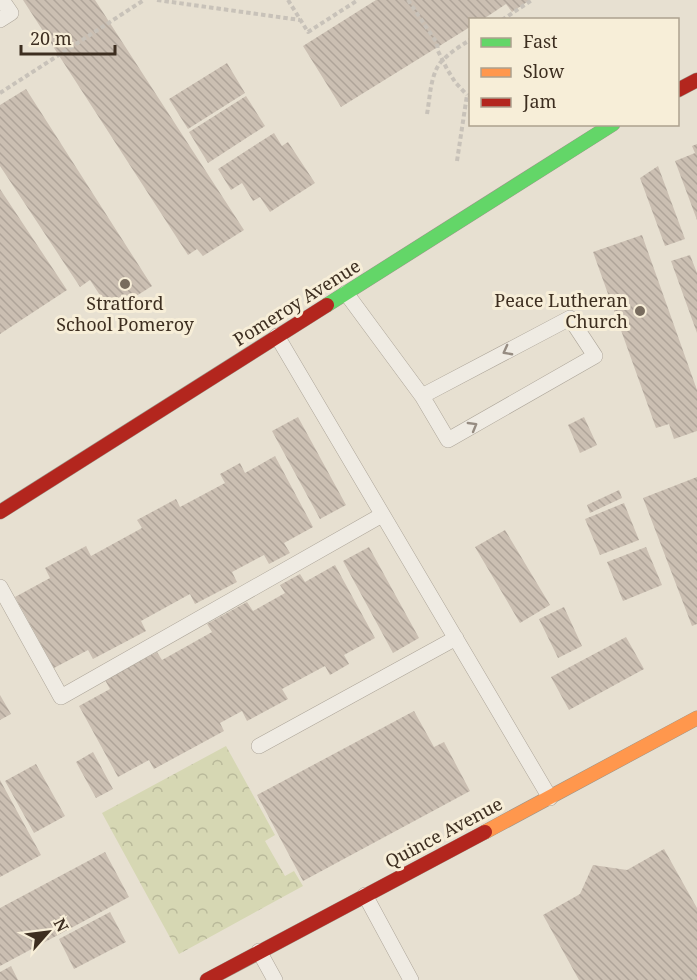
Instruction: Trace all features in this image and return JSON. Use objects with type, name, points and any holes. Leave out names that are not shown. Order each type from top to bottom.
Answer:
[{"type":"street","points":[[679,89],[697,80]]},
{"type":"street","name":"Pomeroy Avenue","points":[[0,512],[610,126]]},
{"type":"street","name":"Quince Avenue","points":[[207,980],[697,718]]},
{"type":"lane","points":[[0,20],[11,13],[2,0]]},
{"type":"lane","points":[[346,293],[422,396],[448,440],[595,356],[570,318],[422,396]]},
{"type":"lane","points":[[277,336],[550,798]]},
{"type":"lane","points":[[0,587],[61,697],[382,515]]},
{"type":"lane","points":[[259,746],[456,638]]},
{"type":"lane","points":[[365,895],[411,980]]},
{"type":"lane","points":[[259,951],[275,980]]},
{"type":"path","points":[[0,93],[144,0]]},
{"type":"path","points":[[157,0],[300,20]]},
{"type":"path","points":[[288,0],[308,32],[358,0]]},
{"type":"path","points":[[408,0],[437,43],[438,51],[455,82],[469,95],[457,161]]},
{"type":"path","points":[[505,18],[532,0]]},
{"type":"path","points":[[427,114],[434,76],[443,61],[469,42]]},
{"type":"green space","points":[[226,746],[275,835],[265,841],[285,876],[294,871],[303,886],[179,954],[102,813]]},
{"type":"building","points":[[23,0],[95,0],[244,230],[203,256],[197,249],[188,255]]},
{"type":"building","points":[[376,0],[530,0],[512,12],[506,4],[485,18],[469,18],[469,28],[341,107],[303,46]]},
{"type":"building","points":[[227,63],[245,93],[188,129],[169,99]]},
{"type":"building","points":[[26,89],[152,286],[111,312],[90,280],[80,287],[0,166],[0,105]]},
{"type":"building","points":[[246,96],[265,126],[208,163],[189,132]]},
{"type":"building","points":[[274,133],[282,146],[288,142],[315,183],[270,212],[260,197],[253,201],[242,183],[231,190],[218,169]]},
{"type":"building","points":[[697,144],[697,220],[675,161],[695,153],[692,146]]},
{"type":"building","points":[[658,166],[685,239],[665,246],[640,178]]},
{"type":"building","points":[[0,189],[67,290],[0,334]]},
{"type":"building","points":[[642,235],[697,390],[697,431],[674,439],[669,424],[656,428],[593,252]]},
{"type":"building","points":[[690,255],[697,273],[697,333],[671,261]]},
{"type":"building","points":[[298,417],[346,505],[320,519],[272,431]]},
{"type":"building","points":[[584,417],[597,445],[580,453],[568,425]]},
{"type":"building","points":[[275,456],[313,527],[284,543],[290,553],[269,564],[264,555],[232,572],[237,582],[195,604],[190,594],[141,621],[146,631],[93,659],[88,650],[54,668],[15,597],[50,578],[45,568],[86,546],[91,556],[142,528],[137,520],[176,499],[180,507],[225,483],[220,474],[240,463],[245,473]]},
{"type":"building","points":[[697,477],[697,624],[692,626],[643,498]]},
{"type":"building","points":[[619,490],[622,498],[590,513],[587,505]]},
{"type":"building","points":[[624,503],[639,540],[600,555],[585,519]]},
{"type":"building","points":[[505,530],[550,605],[520,623],[475,547]]},
{"type":"building","points":[[369,547],[419,638],[393,653],[343,561]]},
{"type":"building","points":[[646,547],[662,585],[623,601],[607,562]]},
{"type":"building","points":[[335,565],[375,638],[344,655],[349,664],[330,675],[325,666],[282,689],[288,699],[247,721],[242,711],[220,723],[224,731],[154,769],[149,760],[118,777],[79,706],[110,689],[105,680],[157,652],[162,660],[212,632],[207,624],[247,602],[253,611],[285,593],[280,585],[300,574],[305,582]]},
{"type":"building","points":[[564,607],[582,646],[558,658],[539,619]]},
{"type":"building","points":[[626,637],[644,669],[569,710],[551,677]]},
{"type":"building","points":[[0,695],[11,714],[0,720]]},
{"type":"building","points":[[414,711],[434,747],[444,742],[470,791],[303,881],[257,795]]},
{"type":"building","points":[[93,752],[113,789],[96,798],[76,762]]},
{"type":"building","points":[[36,764],[65,816],[34,833],[5,781]]},
{"type":"building","points":[[0,780],[41,855],[0,877]]},
{"type":"building","points":[[664,849],[697,908],[697,980],[579,980],[543,915],[580,894],[593,865],[627,870]]},
{"type":"building","points":[[105,852],[129,897],[0,966],[0,908]]},
{"type":"building","points":[[110,912],[126,942],[74,969],[59,939]]},
{"type":"building","points":[[11,966],[18,980],[0,980],[0,972]]},
{"type":"traffic: fast","points":[[327,305],[610,126]]},
{"type":"traffic: slow","points":[[485,832],[697,718]]},
{"type":"traffic: jam","points":[[679,89],[697,80]]},
{"type":"traffic: jam","points":[[0,512],[327,305]]},
{"type":"traffic: jam","points":[[207,980],[485,832]]},
{"type":"place","name":"Stratford School Pomeroy","points":[[125,284]]},
{"type":"place","name":"Peace Lutheran Church","points":[[640,311]]}]
